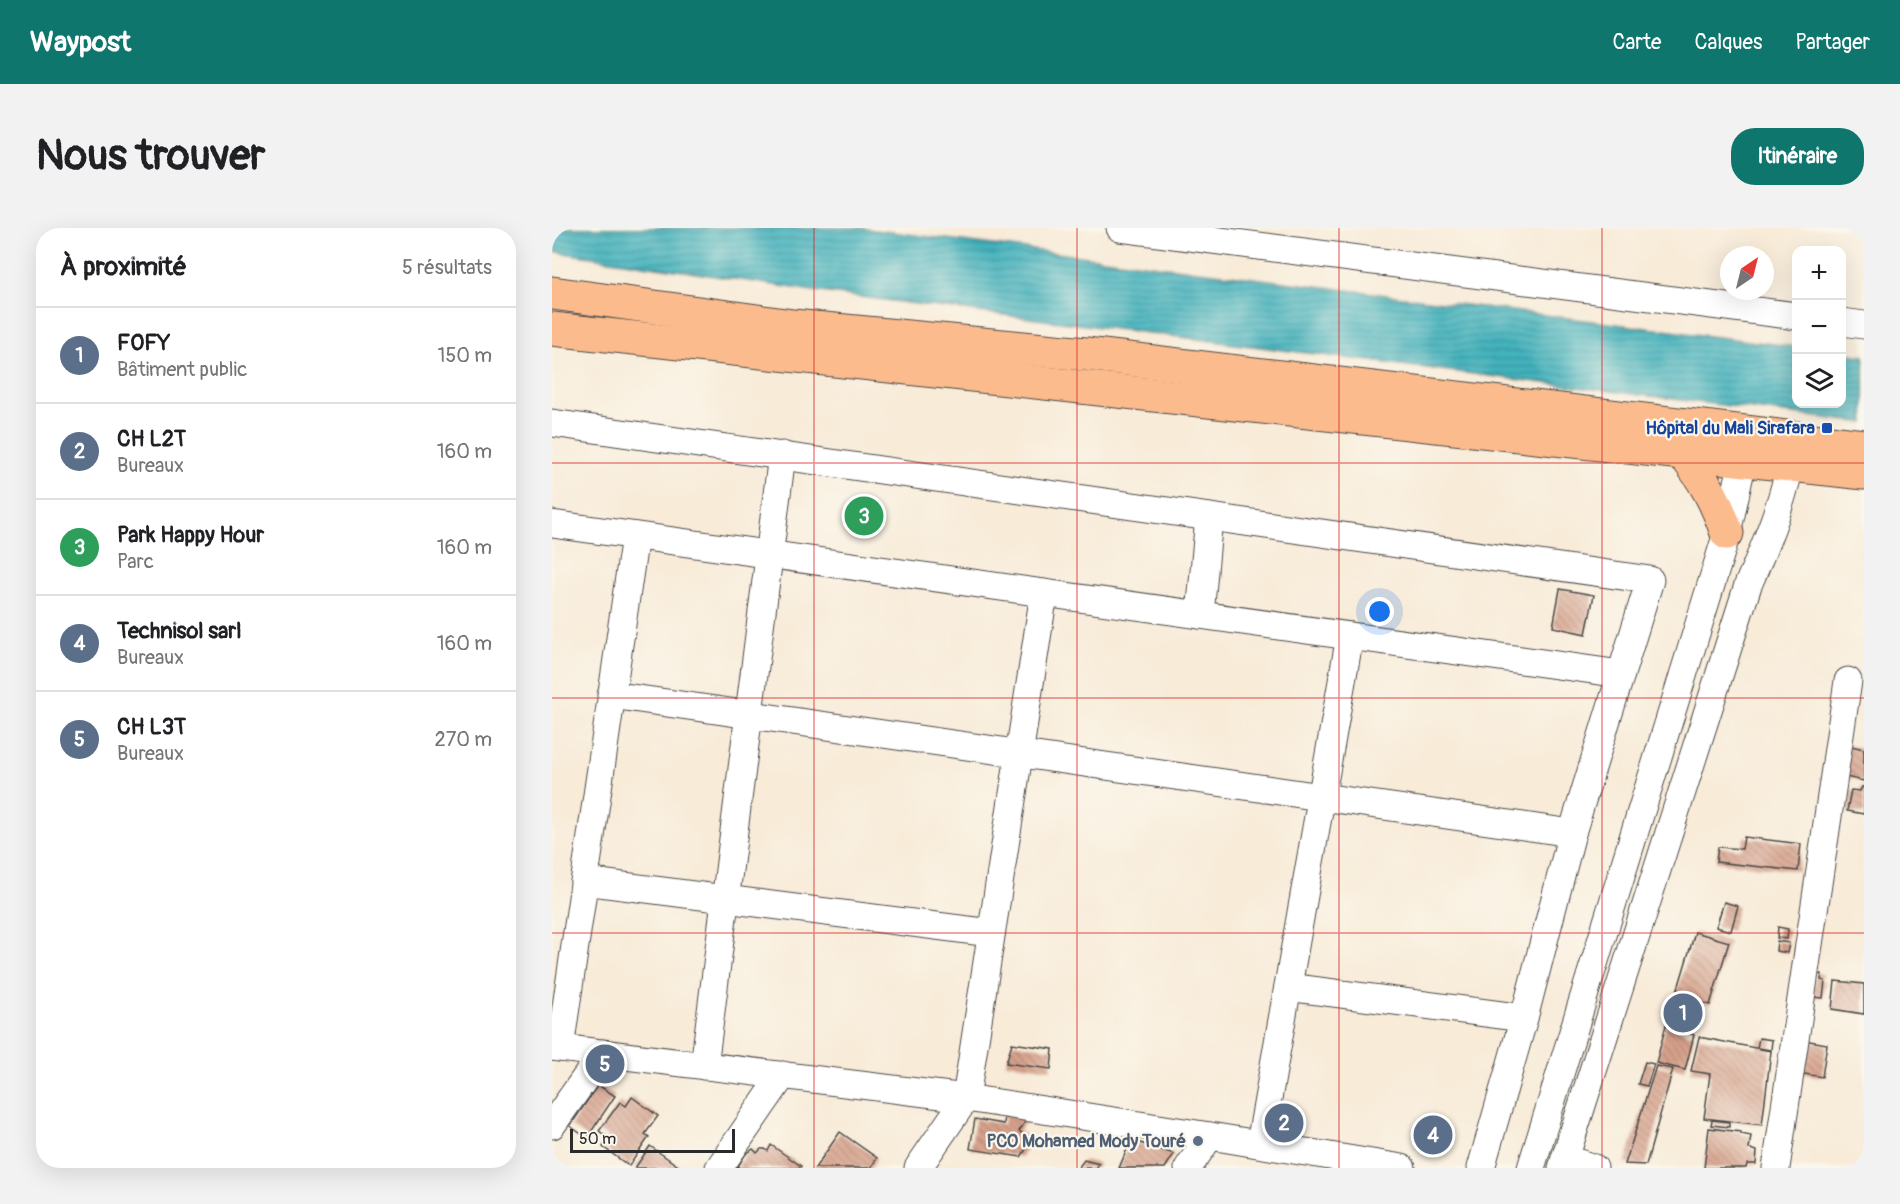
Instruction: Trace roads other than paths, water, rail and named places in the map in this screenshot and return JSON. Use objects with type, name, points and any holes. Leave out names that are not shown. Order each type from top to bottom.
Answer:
[{"type":"main road","points":[[552,293],[793,326],[1086,354],[1793,452],[1864,473]]},
{"type":"main road","points":[[552,329],[1682,452],[1747,445]]},
{"type":"main road","points":[[1793,452],[1864,446]]},
{"type":"main road","points":[[1682,452],[1698,471],[1710,492],[1727,533]]},
{"type":"street","points":[[1120,228],[1792,315]]},
{"type":"street","points":[[1846,323],[1864,325]]},
{"type":"street","points":[[552,423],[1650,580],[1572,833],[1524,1018],[1481,1168]]},
{"type":"street","points":[[1531,1168],[1727,533],[1747,445]]},
{"type":"street","points":[[1594,1168],[1564,1163],[1748,585],[1773,527],[1793,452]]},
{"type":"street","points":[[704,1066],[782,455]]},
{"type":"street","points":[[1200,615],[1209,517]]},
{"type":"street","points":[[552,524],[1621,674]]},
{"type":"street","points":[[635,536],[584,881],[556,1047],[966,1098],[1402,1168]]},
{"type":"street","points":[[918,1168],[966,1098],[1044,593]]},
{"type":"street","points":[[1260,1144],[1350,636]]},
{"type":"street","points":[[1776,1168],[1848,681]]},
{"type":"street","points":[[611,695],[1572,833]]},
{"type":"street","points":[[584,881],[991,933]]},
{"type":"street","points":[[1288,987],[1524,1018]]},
{"type":"street","points":[[552,1125],[603,1053]]},
{"type":"street","points":[[719,1168],[783,1075]]},
{"type":"street","points":[[1188,1168],[1210,1136]]},
{"type":"water","points":[[552,228],[859,228],[1792,346],[1792,408],[1846,408],[1846,354],[1864,356],[1864,423],[813,291],[552,251]]},
{"type":"place","name":"Hôpital du Mali Sirafara","points":[[1827,428]]},
{"type":"place","name":"Park Happy Hour","points":[[864,516]]},
{"type":"place","name":"FOFY","points":[[1683,1013]]},
{"type":"place","name":"CH L3T","points":[[605,1064]]},
{"type":"place","name":"CH L2T","points":[[1284,1123]]},
{"type":"place","name":"Technisol sarl","points":[[1433,1135]]},
{"type":"place","name":"PCO Mohamed Mody Touré","points":[[1198,1141]]}]
